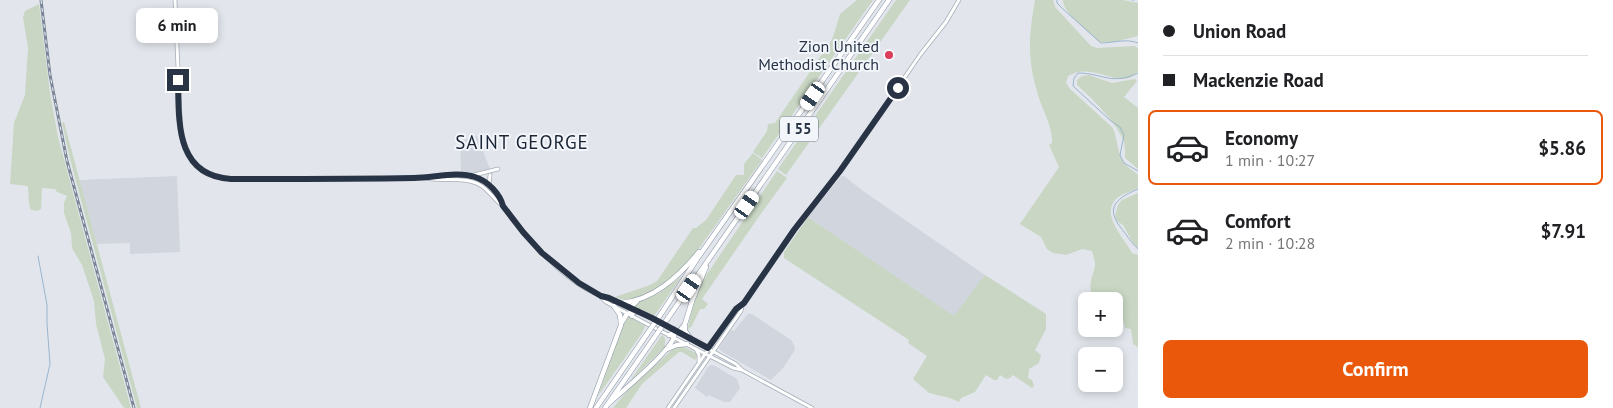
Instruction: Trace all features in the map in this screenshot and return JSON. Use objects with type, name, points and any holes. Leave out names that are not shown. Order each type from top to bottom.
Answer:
[{"type":"highway","name":"I 55","points":[[596,408],[879,0]]},
{"type":"highway","name":"I 55","points":[[605,408],[889,0]]},
{"type":"highway","points":[[590,408],[621,324],[634,304],[670,282],[706,247]]},
{"type":"highway","points":[[691,339],[685,331],[685,324],[692,300],[709,259]]},
{"type":"highway","points":[[620,303],[640,299]]},
{"type":"highway","points":[[614,306],[620,314],[621,324]]},
{"type":"highway","points":[[630,312],[638,311]]},
{"type":"highway","points":[[609,403],[666,349],[674,334],[685,324]]},
{"type":"highway","points":[[666,349],[677,344],[687,344]]},
{"type":"main road","points":[[175,0],[180,132],[185,150],[194,163],[208,173],[226,178],[424,178],[434,176],[472,176],[498,169]]},
{"type":"main road","points":[[674,408],[797,225],[840,171],[946,22],[959,0]]},
{"type":"main road","points":[[490,175],[490,186]]},
{"type":"main road","points":[[472,176],[484,180],[501,199],[503,206]]},
{"type":"main road","points":[[424,178],[475,182],[483,187],[503,206],[526,236],[549,259],[579,283],[601,296],[620,303],[630,312]]},
{"type":"main road","points":[[601,296],[606,302],[614,306],[674,334],[691,339],[736,364],[742,370]]},
{"type":"main road","points":[[668,408],[736,309],[744,303]]},
{"type":"main road","points":[[638,311],[687,344],[733,368],[742,370],[812,408]]},
{"type":"main road","points":[[695,348],[699,355],[699,362]]},
{"type":"shaded area","points":[[477,136],[490,169],[476,173],[461,174],[460,141]]},
{"type":"shaded area","points":[[177,176],[180,252],[130,254],[130,243],[97,244],[79,180]]},
{"type":"shaded area","points":[[841,176],[844,176],[985,275],[955,317],[808,217]]},
{"type":"shaded area","points":[[748,314],[752,314],[791,340],[794,345],[795,350],[783,368],[771,380],[721,351],[719,348],[731,330],[734,331]]},
{"type":"shaded area","points":[[711,365],[737,379],[740,388],[730,402],[724,402],[709,395],[707,397],[695,388]]},
{"type":"green space","points":[[857,0],[873,0],[762,158],[753,152],[767,131],[768,124],[775,123],[831,41],[840,14]]},
{"type":"green space","points":[[896,0],[910,0],[786,175],[778,169]]},
{"type":"green space","points":[[1035,0],[1053,0],[1055,7],[1091,46],[1097,48],[1134,46],[1138,48],[1138,71],[1131,77],[1124,79],[1098,73],[1078,72],[1068,76],[1066,83],[1070,89],[1113,128],[1122,160],[1138,175],[1138,188],[1117,198],[1112,204],[1111,211],[1112,219],[1119,234],[1132,253],[1138,255],[1138,347],[1133,344],[1131,329],[1125,328],[1123,292],[1091,291],[1090,287],[1095,268],[1092,251],[1082,249],[1066,255],[1053,253],[1047,249],[1041,237],[1020,224],[1059,167],[1049,145],[1052,143],[1051,130],[1034,79],[1030,57],[1031,24]]},
{"type":"green space","points":[[1063,0],[1123,0],[1138,3],[1138,36],[1114,42],[1099,42],[1072,16],[1064,5]]},
{"type":"green space","points":[[39,4],[50,93],[58,137],[131,408],[124,408],[103,377],[105,359],[96,324],[94,301],[82,265],[72,248],[71,233],[64,213],[64,203],[67,196],[57,192],[55,189],[42,188],[41,209],[37,211],[31,210],[28,186],[10,184],[14,123],[25,95],[28,48],[23,17],[25,11]]},
{"type":"green space","points":[[1089,75],[1112,83],[1135,79],[1137,81],[1124,97],[1138,108],[1138,169],[1125,158],[1124,142],[1116,127],[1097,104],[1077,85],[1077,80],[1082,76]]},
{"type":"green space","points":[[64,122],[141,408],[137,408],[70,159],[62,123]]},
{"type":"green space","points":[[753,153],[762,160],[693,257],[657,288],[646,294],[625,299],[615,297],[657,281],[693,228],[696,228],[706,220],[736,175],[744,175],[744,164]]},
{"type":"green space","points":[[777,171],[787,178],[702,299],[708,304],[704,309],[700,309],[692,326],[687,330],[696,296],[703,280]]},
{"type":"green space","points":[[1138,193],[1138,248],[1115,216],[1118,205],[1122,200]]},
{"type":"green space","points":[[808,217],[954,316],[985,275],[1046,314],[1046,329],[1035,350],[1041,355],[1039,363],[1029,369],[1028,378],[1032,380],[1034,386],[1032,388],[1013,375],[1006,379],[1000,375],[997,380],[994,380],[986,375],[975,392],[961,398],[959,402],[929,393],[913,379],[927,356],[908,343],[909,340],[784,258],[784,252]]},
{"type":"green space","points":[[682,276],[654,316],[635,307],[637,303],[659,293]]},
{"type":"green space","points":[[628,316],[645,326],[598,396],[624,322]]},
{"type":"green space","points":[[662,335],[665,338],[665,347],[630,381]]},
{"type":"green space","points":[[682,346],[696,353],[697,357],[695,360],[679,352],[642,384],[626,408],[613,408],[628,390],[674,348]]},
{"type":"waterway","points":[[1057,0],[1057,3],[1063,9],[1101,43],[1124,41],[1138,43]]},
{"type":"waterway","points":[[1138,73],[1129,77],[1114,79],[1078,73],[1074,78],[1073,86],[1120,127],[1124,135],[1120,155],[1124,163],[1138,171]]},
{"type":"waterway","points":[[1138,189],[1122,197],[1117,202],[1113,212],[1119,225],[1138,249]]},
{"type":"waterway","points":[[38,256],[47,305],[50,364],[40,408]]},
{"type":"railway","points":[[41,0],[50,75],[67,161],[134,408]]},
{"type":"place","name":"Zion United Methodist Church","points":[[889,55]]},
{"type":"district","name":"SAINT GEORGE","points":[[522,142]]},
{"type":"route","points":[[178,80],[180,132],[183,146],[189,157],[208,173],[231,179],[424,178],[452,175],[475,177],[484,180],[501,199],[503,206],[530,240],[570,276],[601,296],[652,318],[708,348],[736,309],[744,303],[803,217],[840,171],[898,88]]}]
